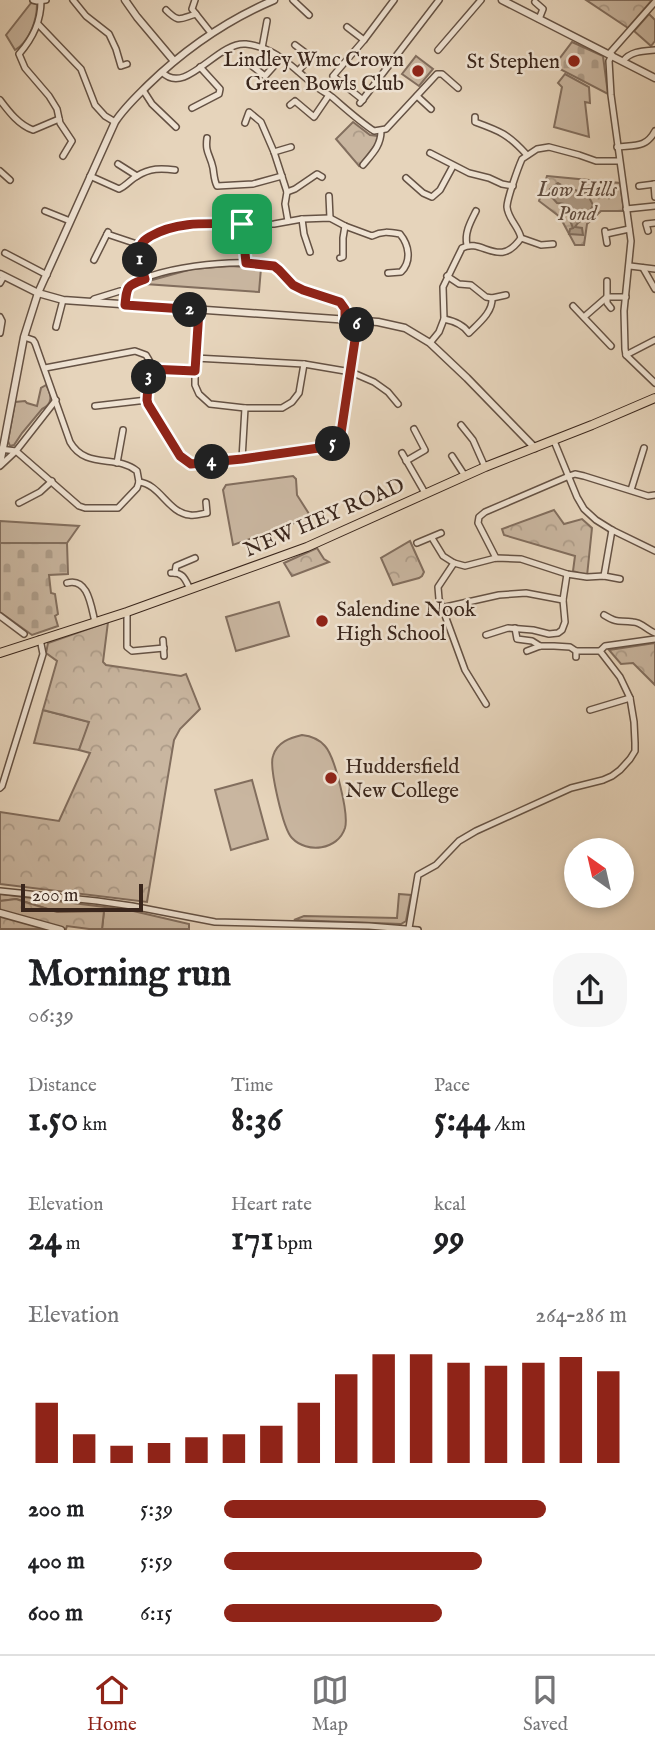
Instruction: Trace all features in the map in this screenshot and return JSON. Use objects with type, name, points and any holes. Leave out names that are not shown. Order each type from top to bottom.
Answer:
[{"type":"highway","name":"NEW HEY ROAD","points":[[0,653],[127,612],[307,547],[485,467],[535,449],[655,398]]},
{"type":"street","points":[[19,54],[30,42],[41,15],[44,1],[33,0]]},
{"type":"street","points":[[73,0],[86,16],[110,34],[121,66],[127,64]]},
{"type":"street","points":[[125,0],[174,61]]},
{"type":"street","points":[[195,0],[192,9],[211,33]]},
{"type":"street","points":[[0,465],[24,337],[38,293],[120,113],[174,61],[211,33],[248,11],[274,0]]},
{"type":"street","points":[[293,0],[309,15]]},
{"type":"street","points":[[394,0],[333,76],[361,101],[436,1]]},
{"type":"street","points":[[438,50],[481,0]]},
{"type":"street","points":[[502,0],[655,78]]},
{"type":"street","points":[[538,2],[543,9],[540,19]]},
{"type":"street","points":[[655,2],[610,54],[609,61],[617,147],[631,246],[624,311],[626,355],[655,383]]},
{"type":"street","points":[[166,10],[180,20],[195,14]]},
{"type":"street","points":[[38,24],[81,69],[95,105],[115,122]]},
{"type":"street","points":[[262,48],[269,26]]},
{"type":"street","points":[[347,27],[364,40]]},
{"type":"street","points":[[162,72],[167,78],[186,77],[228,48],[242,44],[262,48],[281,58],[372,131],[386,130],[438,74],[442,74],[458,89]]},
{"type":"street","points":[[296,45],[312,57],[298,71]]},
{"type":"street","points":[[623,61],[627,55],[655,50]]},
{"type":"street","points":[[11,53],[19,54]]},
{"type":"street","points":[[19,54],[25,68],[57,109],[66,134],[72,141],[67,147],[68,154]]},
{"type":"street","points":[[252,66],[265,76],[281,58]]},
{"type":"street","points":[[192,108],[219,94],[220,89],[200,67]]},
{"type":"street","points":[[143,90],[152,104],[176,127]]},
{"type":"street","points":[[290,105],[295,101],[314,117],[329,95]]},
{"type":"street","points":[[417,96],[431,109]]},
{"type":"street","points":[[0,100],[34,133],[59,119]]},
{"type":"street","points":[[245,123],[249,112],[261,122],[287,192],[285,204],[288,221]]},
{"type":"street","points":[[474,122],[513,139],[527,155]]},
{"type":"street","points":[[363,165],[377,149],[381,131]]},
{"type":"street","points":[[617,147],[644,144],[651,139],[655,131]]},
{"type":"street","points":[[207,138],[205,149],[213,166],[217,186],[253,184],[282,176]]},
{"type":"street","points":[[274,152],[291,147]]},
{"type":"street","points":[[430,343],[439,332],[444,319],[443,287],[462,248],[475,245],[492,252],[505,252],[521,238],[507,206],[522,159],[537,149],[549,147],[596,161],[619,161]]},
{"type":"street","points":[[430,153],[469,173],[513,186]]},
{"type":"street","points":[[118,164],[137,176]]},
{"type":"street","points":[[213,166],[221,165]]},
{"type":"street","points":[[406,178],[432,197],[440,190],[453,166]]},
{"type":"street","points":[[90,176],[119,189],[156,167],[175,170]]},
{"type":"street","points":[[0,171],[10,180]]},
{"type":"street","points":[[287,192],[317,174],[322,177]]},
{"type":"street","points":[[639,186],[654,184],[655,197]]},
{"type":"street","points":[[330,196],[330,218]]},
{"type":"street","points":[[626,209],[655,205]]},
{"type":"street","points":[[45,211],[71,221]]},
{"type":"street","points":[[467,245],[469,225],[476,211]]},
{"type":"street","points":[[145,279],[139,257],[141,245],[146,239],[173,226],[274,224],[330,218],[372,236]]},
{"type":"street","points":[[302,219],[310,252]]},
{"type":"street","points":[[648,231],[646,224],[655,223]]},
{"type":"street","points":[[242,224],[246,263]]},
{"type":"street","points":[[340,258],[343,257],[342,237],[345,226]]},
{"type":"street","points":[[607,243],[606,232],[629,229]]},
{"type":"street","points":[[369,244],[372,236],[380,232],[400,234],[407,245],[409,260],[401,272],[388,273]]},
{"type":"street","points":[[94,260],[107,233],[141,245]]},
{"type":"street","points":[[521,238],[541,245],[553,244]]},
{"type":"street","points":[[5,253],[47,275]]},
{"type":"street","points":[[125,305],[129,286],[145,279],[195,265],[246,263],[274,266],[293,285],[340,302],[345,309],[345,320]]},
{"type":"street","points":[[630,266],[655,269]]},
{"type":"street","points":[[643,268],[655,289]]},
{"type":"street","points":[[0,283],[2,275],[38,293],[63,300],[391,323],[430,343],[535,449]]},
{"type":"street","points":[[447,276],[459,284],[471,285],[486,297],[506,295]]},
{"type":"street","points":[[607,281],[607,303],[611,308]]},
{"type":"street","points":[[91,302],[120,290],[126,291]]},
{"type":"street","points":[[584,317],[607,297],[626,297]]},
{"type":"street","points":[[444,319],[455,321],[470,332],[485,317],[493,302],[492,298]]},
{"type":"street","points":[[56,327],[63,300]]},
{"type":"street","points":[[573,306],[611,346]]},
{"type":"street","points":[[199,310],[195,371],[197,390],[206,400],[216,405],[278,409],[292,402],[300,389],[304,364]]},
{"type":"street","points":[[0,317],[0,333]]},
{"type":"street","points":[[45,368],[135,351],[146,355],[149,360],[147,400],[180,456],[191,464],[326,447],[341,433],[358,320]]},
{"type":"street","points":[[1,449],[16,451],[79,506],[85,508],[118,508],[137,488],[139,482],[134,468],[126,464],[89,458],[77,453],[70,442],[35,343],[24,337]]},
{"type":"street","points":[[626,355],[655,340]]},
{"type":"street","points":[[195,358],[304,364],[351,372],[374,382],[398,404]]},
{"type":"street","points":[[149,369],[195,371]]},
{"type":"street","points":[[0,465],[16,451],[56,400]]},
{"type":"street","points":[[95,406],[147,400]]},
{"type":"street","points":[[242,459],[245,408]]},
{"type":"street","points":[[461,425],[473,440],[485,467]]},
{"type":"street","points":[[406,461],[425,450],[414,429]]},
{"type":"street","points":[[117,463],[123,430]]},
{"type":"street","points":[[554,441],[584,509],[612,530],[655,551]]},
{"type":"street","points":[[631,490],[644,448]]},
{"type":"street","points":[[402,453],[425,493]]},
{"type":"street","points":[[452,456],[464,476]]},
{"type":"street","points":[[496,558],[478,523],[479,517],[569,476],[575,474],[649,496],[655,495]]},
{"type":"street","points":[[19,503],[40,492],[52,481]]},
{"type":"street","points":[[139,482],[149,484],[176,510],[191,516],[207,513],[206,502]]},
{"type":"street","points":[[604,576],[612,530]]},
{"type":"street","points":[[417,543],[441,533]]},
{"type":"street","points":[[432,538],[443,556],[465,566],[496,558],[521,559],[566,574],[620,579]]},
{"type":"street","points":[[190,590],[184,576],[178,572],[173,573],[176,566],[195,558]]},
{"type":"street","points":[[454,563],[438,587],[441,608],[465,670],[486,705]]},
{"type":"street","points":[[486,635],[515,628],[558,633],[565,622],[563,600],[566,574]]},
{"type":"street","points":[[67,583],[74,581],[82,584],[95,622]]},
{"type":"street","points":[[441,608],[499,595],[526,593],[563,600]]},
{"type":"street","points":[[127,612],[127,647],[132,651],[164,648]]},
{"type":"street","points":[[604,615],[619,622],[641,624],[655,633]]},
{"type":"street","points":[[0,616],[24,634]]},
{"type":"street","points":[[515,628],[517,639],[532,641],[540,646]]},
{"type":"street","points":[[0,788],[43,654],[40,639]]},
{"type":"street","points":[[527,651],[540,646],[570,646],[576,654],[600,651],[605,646],[655,639]]},
{"type":"street","points":[[163,640],[164,656]]},
{"type":"street","points":[[409,928],[418,875],[436,865],[459,841],[571,788],[612,776],[630,759],[635,751],[635,743],[629,698],[620,677],[600,651]]},
{"type":"street","points":[[590,710],[629,698]]},
{"type":"street","points":[[0,891],[97,901],[215,922],[418,929]]},
{"type":"street","points":[[0,912],[61,929]]},
{"type":"green space","points":[[586,0],[652,0],[628,28]]},
{"type":"green space","points":[[31,3],[37,4],[34,24],[24,42],[15,50],[6,35]]},
{"type":"green space","points":[[649,14],[655,20],[655,41],[651,46],[634,31]]},
{"type":"green space","points":[[572,42],[603,56],[608,94],[554,66]]},
{"type":"green space","name":"Lindley Wmc Crown Green Bowls Club","points":[[416,56],[433,69],[419,86],[402,74]]},
{"type":"green space","points":[[565,74],[589,87],[590,103],[585,102],[589,137],[554,127],[562,87],[558,83]]},
{"type":"green space","points":[[353,122],[370,135],[378,136],[378,141],[359,166],[336,139]]},
{"type":"green space","name":"Low Hills Pond","points":[[547,176],[620,183],[624,211],[601,211],[587,224],[584,245],[575,245],[560,217],[539,201]]},
{"type":"green space","points":[[230,266],[261,268],[259,292],[145,284],[192,269]]},
{"type":"green space","points":[[46,385],[50,402],[14,445],[10,446],[8,441],[15,402],[25,401],[37,406],[41,388]]},
{"type":"green space","points":[[293,476],[296,479],[297,495],[311,517],[233,545],[223,490],[226,485]]},
{"type":"green space","points":[[554,510],[564,524],[582,519],[592,528],[587,576],[573,571],[575,556],[504,535],[502,529]]},
{"type":"green space","points":[[0,521],[79,526],[67,543],[0,543]]},
{"type":"green space","points":[[410,541],[424,572],[419,578],[393,585],[381,558]]},
{"type":"green space","points":[[0,543],[67,543],[68,574],[49,575],[51,593],[55,594],[58,626],[32,635],[0,612]]},
{"type":"green space","points":[[317,548],[329,562],[292,576],[284,563]]},
{"type":"green space","points":[[279,602],[289,636],[236,651],[226,617]]},
{"type":"green space","points":[[108,622],[103,662],[106,665],[181,676],[186,674],[200,709],[180,729],[174,740],[147,902],[0,884],[0,812],[59,821],[90,753],[79,750],[89,722],[43,710],[57,661],[46,653],[48,643]]},
{"type":"green space","points":[[655,643],[655,685],[633,663],[621,664],[609,650]]},
{"type":"green space","points":[[43,710],[90,722],[79,750],[34,743]]},
{"type":"green space","points":[[302,735],[320,741],[329,752],[337,773],[346,821],[345,828],[336,841],[314,848],[298,843],[288,832],[281,811],[272,762],[275,751],[284,741]]},
{"type":"green space","points":[[252,780],[268,839],[231,850],[215,790]]},
{"type":"green space","points":[[0,894],[129,910],[189,924],[189,929],[102,929],[104,911],[57,912],[16,899],[0,901]]},
{"type":"green space","points":[[399,894],[411,895],[406,921],[401,924],[294,920],[304,916],[397,918]]},
{"type":"green space","points":[[16,899],[57,912],[104,911],[102,929],[67,926],[66,929],[0,929],[0,901]]},
{"type":"shaded area","points":[[558,183],[587,193],[593,205],[588,215],[575,227],[582,228],[583,235],[569,234],[573,228],[569,207],[557,203],[549,194],[550,189]]},
{"type":"place","name":"St Stephen","points":[[574,61]]},
{"type":"place","name":"Lindley Wmc Crown Green Bowls Club","points":[[418,71]]},
{"type":"place","name":"Salendine Nook High School","points":[[322,621]]},
{"type":"place","name":"Huddersfield New College","points":[[331,778]]},
{"type":"route","points":[[242,224],[246,263],[274,266],[293,285],[340,302],[345,309],[345,320],[358,320],[341,433],[326,447],[191,464],[180,456],[147,400],[149,369],[195,371],[199,310],[125,305],[126,291],[129,286],[145,279],[139,257],[141,245],[161,230],[183,225],[242,224]]}]
